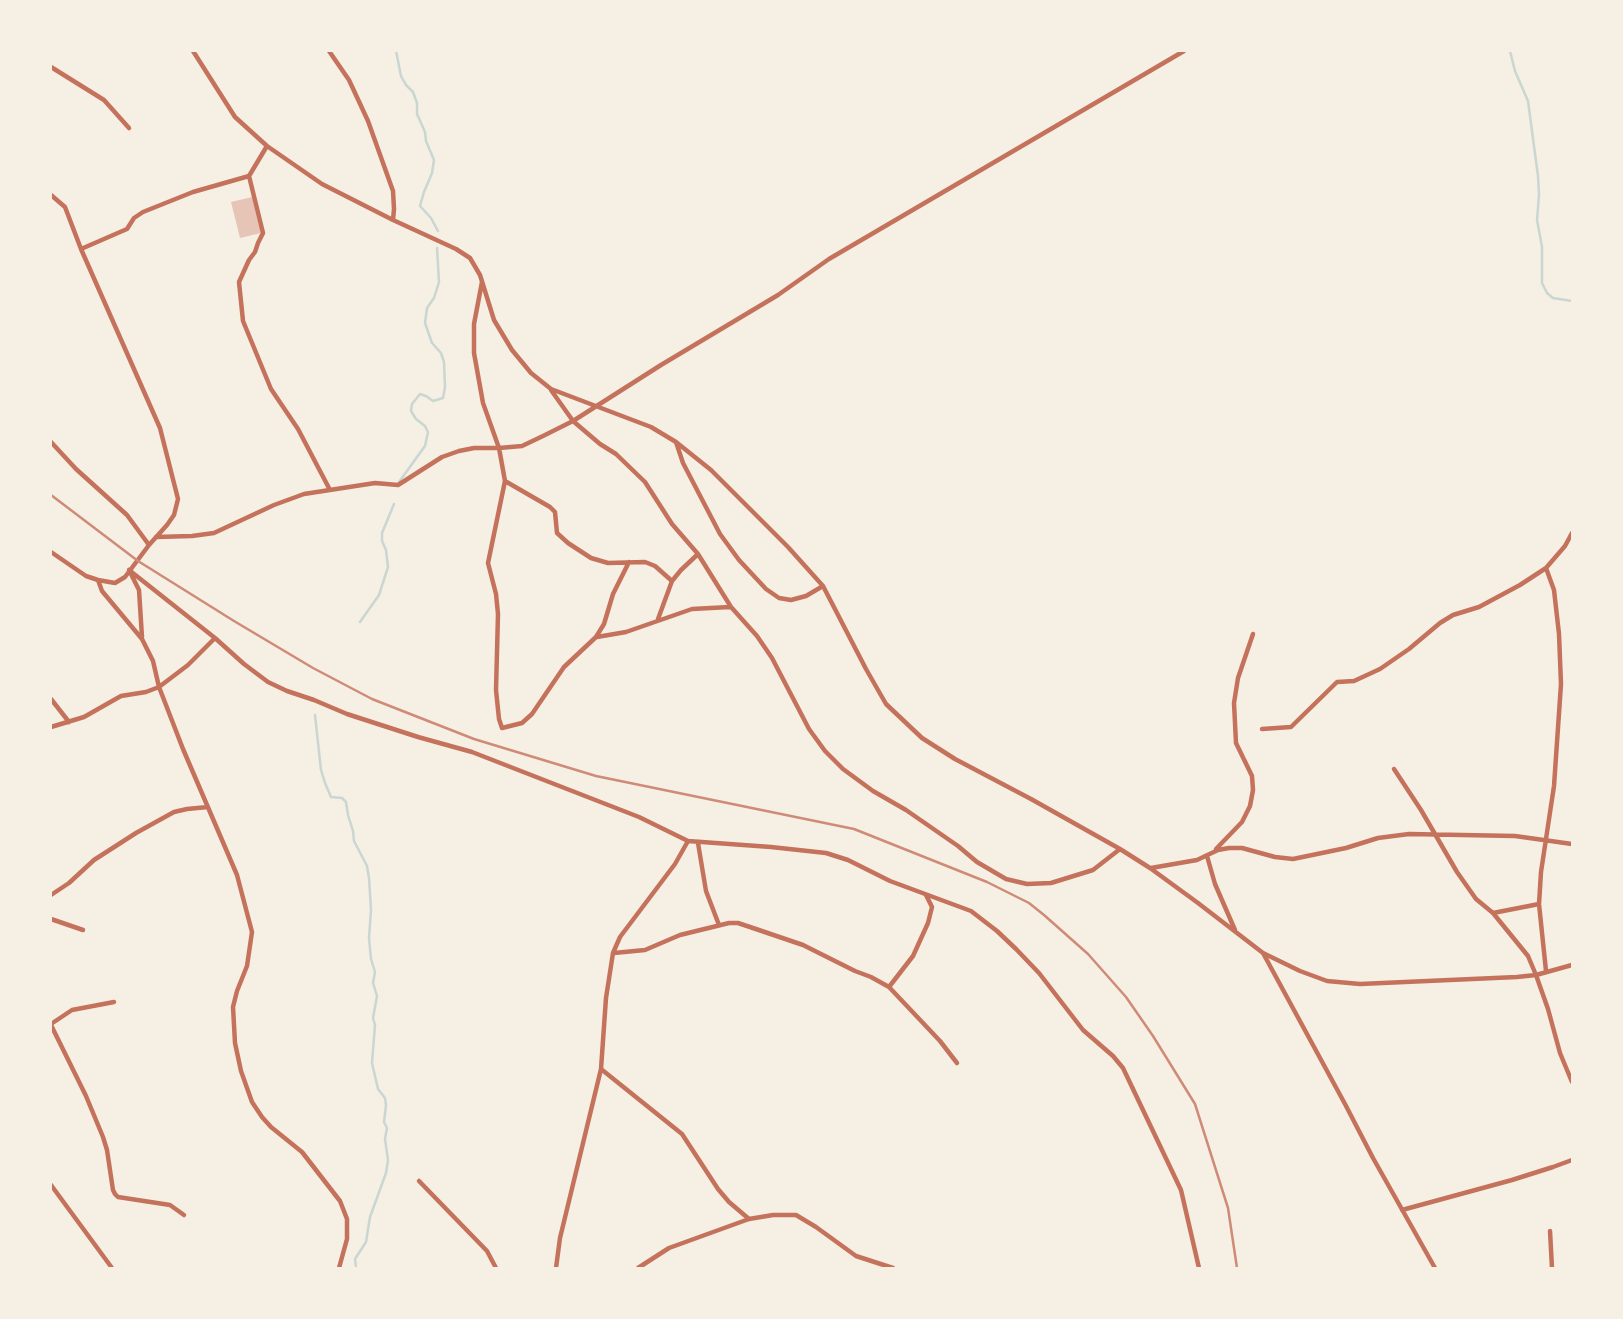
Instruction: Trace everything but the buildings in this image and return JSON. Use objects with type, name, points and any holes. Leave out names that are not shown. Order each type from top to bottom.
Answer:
[{"type":"street","points":[[193,51],[234,117],[267,146],[322,184],[456,248],[470,258],[482,281],[494,320],[512,350],[531,373],[551,389],[651,427],[676,442],[711,470],[823,586],[886,704],[922,738],[955,759],[1120,849],[1150,868],[1263,953],[1326,981],[1360,984],[1536,975],[1572,965]]},
{"type":"street","points":[[330,51],[349,80],[368,121],[393,191],[393,220]]},
{"type":"street","points":[[156,537],[214,533],[304,494],[375,483],[398,485],[442,457],[459,450],[522,446],[572,421],[778,295],[830,259],[1184,51]]},
{"type":"street","points":[[51,66],[104,100],[129,128]]},
{"type":"street","points":[[81,249],[124,231],[134,218],[143,212],[193,192],[249,176],[267,146]]},
{"type":"street","points":[[249,176],[263,233],[239,282],[243,321],[271,388],[298,429],[330,490]]},
{"type":"street","points":[[51,195],[65,207],[160,428],[178,499],[174,516],[125,577],[115,583],[86,576],[51,552]]},
{"type":"street","points":[[482,281],[474,324],[474,353],[483,403],[499,448],[505,481],[488,563],[498,614],[496,690],[502,728],[523,723],[564,667],[596,637],[629,562]]},
{"type":"street","points":[[551,389],[572,421],[633,468],[645,482],[672,524],[698,554],[731,607],[772,658],[809,729],[843,769],[958,846],[991,872],[1006,879],[1027,884],[1051,883],[1093,870],[1120,849]]},
{"type":"street","points":[[51,442],[83,476],[128,515],[149,545]]},
{"type":"street","points":[[676,442],[683,463],[720,534],[739,560],[766,589],[779,598],[791,600],[806,596],[823,586]]},
{"type":"street","points":[[505,481],[550,507],[555,512],[557,533],[591,558],[608,563],[645,562],[655,566],[672,581]]},
{"type":"street","points":[[1262,729],[1291,727],[1336,682],[1354,681],[1380,669],[1453,615],[1502,596],[1546,568],[1572,533]]},
{"type":"street","points":[[658,620],[672,581],[698,554]]},
{"type":"street","points":[[1546,568],[1554,590],[1561,684],[1554,786],[1539,904],[1546,971]]},
{"type":"street","points":[[129,570],[244,664],[268,682],[287,691],[347,714],[472,752],[639,817],[688,841],[826,853],[848,860],[874,875],[971,911],[997,931],[1039,973],[1083,1030],[1118,1061],[1181,1190],[1199,1268]]},
{"type":"street","points":[[129,570],[139,590],[142,639]]},
{"type":"street","points":[[98,580],[102,592],[142,639],[153,661],[159,687],[237,875],[252,932],[247,966],[233,1007],[235,1043],[241,1071],[252,1102],[262,1117],[302,1153],[340,1201],[347,1219],[347,1239],[339,1268]]},
{"type":"street","points":[[596,637],[626,632],[692,610],[731,607]]},
{"type":"street","points":[[1209,855],[1242,822],[1250,806],[1252,776],[1236,743],[1234,702],[1237,678],[1253,634]]},
{"type":"street","points":[[51,727],[84,717],[121,696],[159,687],[188,665],[215,638]]},
{"type":"street","points":[[51,699],[69,722]]},
{"type":"street","points":[[1394,769],[1476,899],[1493,913],[1528,956],[1572,1082]]},
{"type":"street","points":[[51,895],[103,854],[136,833],[174,812],[208,807]]},
{"type":"street","points":[[1150,868],[1197,860],[1218,850],[1242,848],[1293,859],[1378,838],[1409,834],[1515,836],[1572,844]]},
{"type":"street","points":[[556,1268],[560,1238],[601,1069],[606,998],[613,953],[620,937],[669,872],[688,841]]},
{"type":"street","points":[[698,843],[706,891],[719,925]]},
{"type":"street","points":[[1209,855],[1215,884],[1236,932]]},
{"type":"street","points":[[889,987],[913,956],[931,916],[932,907],[926,895]]},
{"type":"street","points":[[1493,913],[1539,904]]},
{"type":"street","points":[[51,919],[83,930]]},
{"type":"street","points":[[613,953],[645,950],[680,935],[738,923],[803,945],[889,987],[957,1063]]},
{"type":"street","points":[[1263,953],[1435,1268]]},
{"type":"street","points":[[114,1002],[72,1010],[51,1024],[103,1137],[115,1194],[118,1197],[170,1205],[184,1215]]},
{"type":"street","points":[[601,1069],[682,1134],[718,1189],[749,1219]]},
{"type":"street","points":[[1402,1210],[1512,1180],[1572,1160]]},
{"type":"street","points":[[419,1181],[487,1251],[496,1268]]},
{"type":"street","points":[[51,1185],[111,1266],[104,1268]]},
{"type":"street","points":[[638,1268],[669,1248],[749,1219],[774,1215],[796,1215],[856,1256],[893,1268]]},
{"type":"street","points":[[1550,1231],[1552,1268]]},
{"type":"waterway","points":[[396,51],[401,76],[413,92],[417,114],[434,160],[420,206],[438,231]]},
{"type":"waterway","points":[[1510,51],[1528,101],[1538,176],[1537,220],[1542,247],[1542,283],[1553,298],[1572,301]]},
{"type":"waterway","points":[[399,482],[425,446],[428,432],[411,411],[412,404],[420,394],[433,401],[443,398],[445,387],[444,362],[441,353],[432,343],[425,323],[427,308],[434,298],[439,282],[437,248]]},
{"type":"waterway","points":[[360,622],[379,595],[388,567],[382,533],[394,504]]},
{"type":"waterway","points":[[315,715],[325,783],[331,797],[342,798],[346,802],[354,841],[367,866],[371,910],[369,938],[375,972],[373,983],[377,996],[373,1018],[375,1025],[372,1063],[378,1089],[385,1098],[386,1105],[386,1173],[370,1217],[366,1242],[355,1259],[356,1268]]},
{"type":"railway","points":[[51,495],[138,561],[313,668],[372,699],[474,739],[596,776],[854,829],[987,882],[1029,903],[1088,954],[1126,997],[1195,1104],[1228,1208],[1237,1268]]}]
